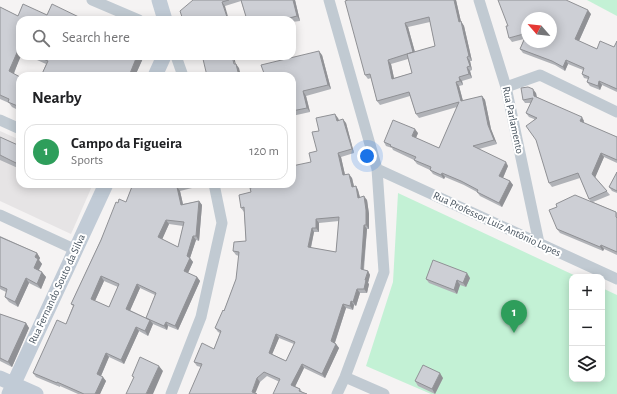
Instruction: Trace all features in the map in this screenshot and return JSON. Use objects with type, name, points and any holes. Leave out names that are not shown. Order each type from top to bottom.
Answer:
[{"type":"street","points":[[92,0],[130,16]]},
{"type":"street","points":[[159,0],[164,16]]},
{"type":"street","points":[[329,0],[377,169],[384,272],[345,377],[336,394]]},
{"type":"street","name":"Rua Parlamento","points":[[479,0],[506,87],[539,243]]},
{"type":"street","points":[[156,72],[162,60]]},
{"type":"street","points":[[177,60],[182,72]]},
{"type":"street","points":[[506,87],[540,75],[617,112]]},
{"type":"street","points":[[0,120],[16,127]]},
{"type":"street","name":"Rua Professor Luiz Antônio Lopes","points":[[377,169],[617,279]]},
{"type":"street","name":"Rua Fernando Souto da Silva","points":[[7,385],[76,250],[104,188]]},
{"type":"street","points":[[171,394],[201,317],[222,223],[215,188]]},
{"type":"street","points":[[0,215],[76,250]]},
{"type":"street","points":[[345,377],[384,394]]},
{"type":"street","points":[[7,385],[36,394]]},
{"type":"shaded area","points":[[0,131],[16,138],[16,188],[91,188],[71,234],[0,201]]},
{"type":"green space","points":[[587,0],[617,0],[617,16]]},
{"type":"green space","points":[[398,193],[572,274],[569,274],[569,382],[605,382],[605,289],[617,295],[617,394],[431,394],[366,366],[393,282]]},
{"type":"building","points":[[193,0],[229,0],[222,2],[227,16],[182,16],[180,11]]},
{"type":"building","points":[[241,0],[293,0],[297,16],[296,16],[246,16]]},
{"type":"building","points":[[454,0],[459,22],[461,21],[470,66],[467,67],[469,74],[459,77],[460,81],[456,82],[461,101],[482,96],[488,125],[494,140],[473,146],[506,162],[499,176],[510,181],[499,203],[477,192],[478,190],[461,181],[430,170],[431,167],[414,160],[416,157],[384,142],[393,120],[415,129],[412,136],[439,148],[459,102],[416,114],[409,92],[377,101],[370,74],[365,75],[345,1]],"holes":[[[429,17],[435,46],[407,54],[412,73],[392,79],[388,60],[413,52],[405,23]]]},
{"type":"building","points":[[498,0],[566,0],[588,10],[575,39],[597,49],[600,41],[614,47],[617,41],[617,89],[599,81],[598,86],[587,82],[589,77],[582,74],[584,68],[566,60],[563,67],[552,61],[520,49],[521,47],[521,48],[557,48],[557,12],[521,12],[521,35],[509,38],[506,26],[508,26]]},
{"type":"building","points":[[23,4],[47,15],[52,4],[77,16],[18,16]]},
{"type":"building","points":[[0,7],[18,16],[16,16],[16,55],[9,71],[16,75],[16,105],[8,102],[9,99],[0,95]]},
{"type":"building","points":[[319,51],[328,85],[303,91],[307,108],[296,110],[296,72],[264,72],[261,65],[282,60],[296,60],[296,57]]},
{"type":"building","points":[[46,60],[135,60],[131,72],[43,72],[48,61]]},
{"type":"building","points":[[203,60],[233,60],[234,64],[236,64],[238,72],[206,72]]},
{"type":"building","points":[[528,87],[533,89],[534,96],[582,117],[580,121],[617,137],[617,160],[601,153],[592,174],[607,191],[589,199],[578,173],[549,183],[536,140],[526,126],[537,118],[526,113],[533,98],[523,100],[521,88]]},
{"type":"building","points":[[335,114],[337,121],[343,119],[352,149],[338,153],[343,175],[349,174],[352,187],[356,186],[358,198],[364,196],[366,225],[364,225],[361,269],[368,271],[364,289],[357,289],[353,302],[351,301],[350,306],[343,304],[331,341],[336,344],[322,374],[302,364],[291,385],[300,389],[299,391],[307,394],[273,394],[280,379],[264,372],[257,378],[252,392],[257,394],[189,394],[202,364],[194,362],[202,343],[214,349],[221,331],[215,328],[223,310],[224,311],[236,279],[239,252],[233,251],[234,242],[246,241],[244,207],[241,208],[239,195],[251,192],[250,188],[296,188],[296,165],[311,162],[309,153],[317,151],[312,132],[319,131],[316,118]],"holes":[[[339,217],[336,252],[308,247],[312,228],[316,228],[316,219]],[[276,334],[295,342],[286,361],[269,353]]]},
{"type":"building","points":[[0,137],[16,144],[16,163],[0,155]]},
{"type":"building","points":[[617,172],[617,191],[609,187]]},
{"type":"building","points":[[131,188],[177,188],[181,205],[199,201],[196,236],[193,236],[187,256],[190,258],[184,271],[197,277],[175,326],[166,322],[164,326],[146,318],[156,293],[137,284],[126,309],[150,320],[145,331],[136,327],[121,360],[106,353],[97,374],[103,377],[95,394],[84,394],[33,373],[57,320],[66,324],[74,305],[71,304],[101,240],[116,202],[118,203],[119,199],[126,202]],"holes":[[[166,220],[184,222],[178,247],[158,237]],[[101,276],[119,284],[109,307],[91,299]]]},
{"type":"building","points":[[575,195],[616,212],[617,252],[601,245],[600,247],[557,229],[549,210],[557,207],[556,204]]},
{"type":"building","points":[[0,237],[37,253],[35,257],[38,259],[34,268],[42,272],[37,284],[26,278],[15,302],[5,297],[7,289],[0,286]]},
{"type":"building","points":[[433,260],[467,273],[463,283],[457,280],[454,290],[426,279]]},
{"type":"building","points":[[0,314],[26,323],[8,362],[0,358]]},
{"type":"building","points":[[140,357],[159,366],[146,394],[126,394],[134,377],[132,376]]},
{"type":"building","points":[[423,365],[440,373],[432,389],[415,381]]},
{"type":"place","name":"Campo da Figueira","points":[[514,333]]}]
